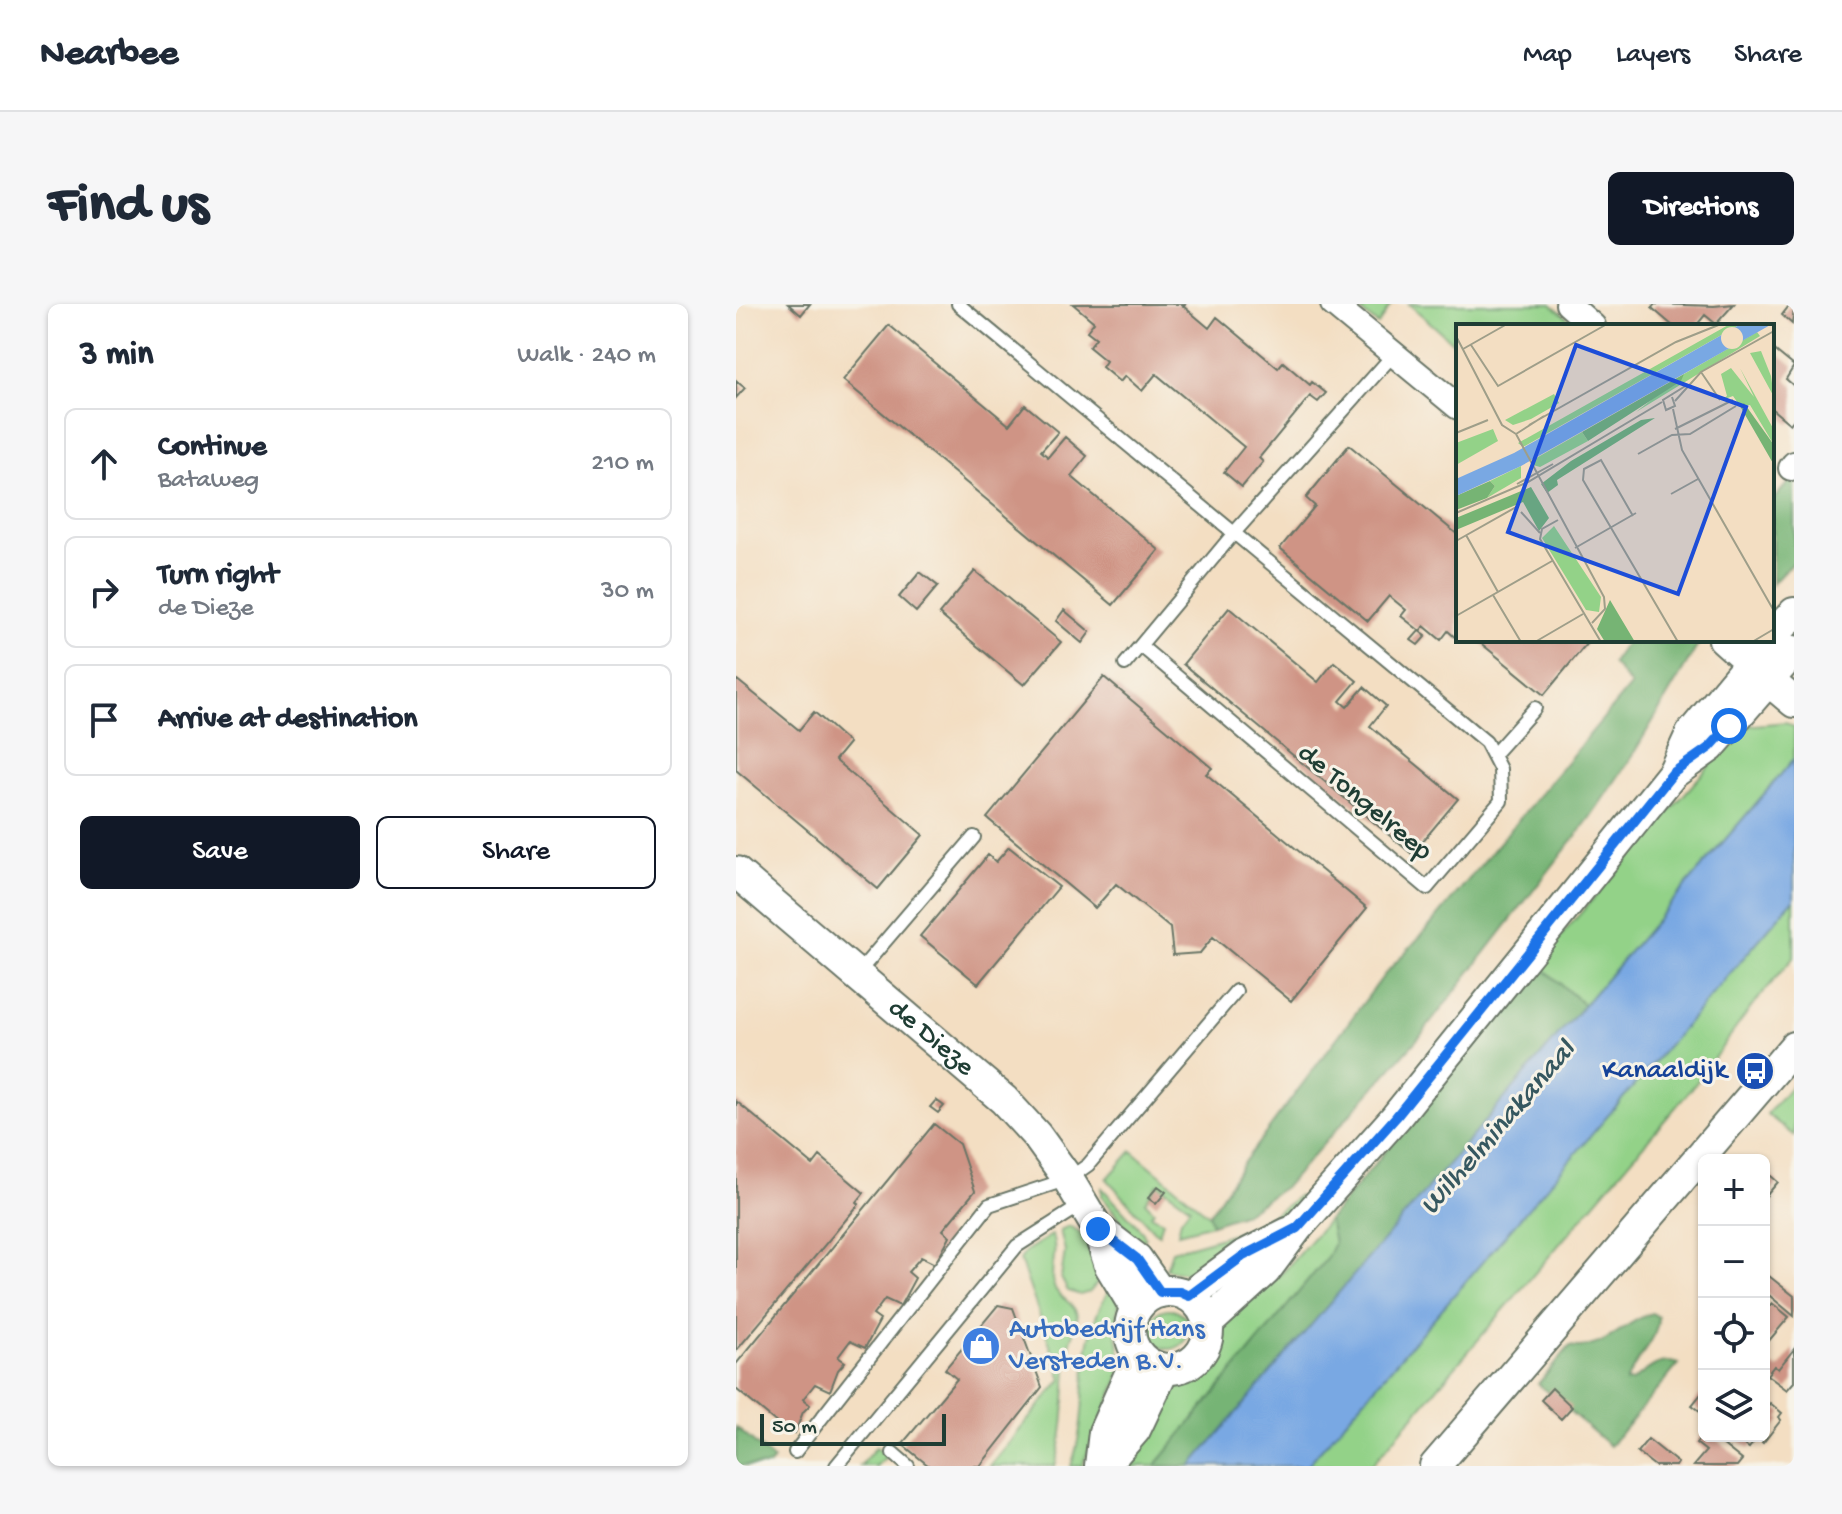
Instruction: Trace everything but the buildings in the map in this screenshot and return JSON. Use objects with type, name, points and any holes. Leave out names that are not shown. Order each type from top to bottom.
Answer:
[{"type":"street","points":[[1333,304],[1456,405]]},
{"type":"street","points":[[1568,304],[1591,324]]},
{"type":"street","points":[[1774,635],[1794,613]]},
{"type":"street","points":[[1723,642],[1794,702]]},
{"type":"street","points":[[1759,673],[1770,642]]},
{"type":"street","points":[[1208,1323],[1265,1271],[1297,1228],[1396,1117],[1673,773],[1691,734],[1759,673],[1794,651]]},
{"type":"street","name":"de Dieze","points":[[736,872],[1004,1100],[1037,1136],[1083,1204],[1110,1266],[1161,1299]]},
{"type":"street","points":[[1435,1466],[1794,1047]]},
{"type":"street","points":[[1161,1299],[1203,1310],[1208,1323],[1207,1341],[1198,1357],[1182,1367],[1151,1362],[1130,1338],[1129,1327],[1161,1299],[1297,1228]]},
{"type":"street","points":[[1102,1466],[1104,1432],[1151,1362]]},
{"type":"lane","points":[[958,304],[1486,742],[1493,755],[1535,708]]},
{"type":"lane","points":[[1125,664],[1234,533],[1393,355]]},
{"type":"lane","name":"de Tongelreep","points":[[1141,646],[1427,888],[1501,801],[1500,769],[1493,755]]},
{"type":"lane","points":[[857,974],[974,837]]},
{"type":"lane","points":[[1083,1204],[1088,1165],[1236,991]]},
{"type":"lane","points":[[795,1452],[989,1205],[1083,1204]]},
{"type":"lane","points":[[836,1466],[1017,1246],[1083,1204]]},
{"type":"lane","points":[[893,1453],[908,1466]]},
{"type":"green space","points":[[1352,304],[1391,304],[1378,325]]},
{"type":"green space","points":[[1409,304],[1551,304],[1575,324],[1456,324],[1456,345]]},
{"type":"green space","points":[[1794,476],[1794,561],[1774,582],[1774,499]]},
{"type":"green space","points":[[1627,642],[1700,642],[1631,758],[1589,819],[1421,1035],[1286,1186],[1245,1213],[1212,1224],[1209,1215],[1244,1162],[1385,974],[1429,927],[1631,685],[1612,663]]},
{"type":"green space","points":[[1786,722],[1794,727],[1794,759],[1584,1005],[1537,963],[1744,726]]},
{"type":"green space","points":[[1794,899],[1794,957],[1752,1006],[1693,1087],[1371,1466],[1307,1466]]},
{"type":"green space","points":[[1537,963],[1584,1005],[1191,1466],[1155,1466],[1327,1258],[1334,1243],[1329,1219]]},
{"type":"green space","points":[[1794,1082],[1794,1136],[1767,1114]]},
{"type":"green space","points":[[1132,1151],[1209,1215],[1212,1224],[1178,1233],[1181,1219],[1190,1207],[1158,1184],[1145,1202],[1154,1211],[1151,1215],[1163,1221],[1159,1234],[1154,1231],[1107,1179]]},
{"type":"green space","points":[[1102,1188],[1143,1232],[1145,1238],[1141,1247],[1102,1196]]},
{"type":"green space","points":[[1298,1196],[1305,1204],[1269,1233],[1223,1262],[1194,1273],[1166,1269],[1172,1251],[1223,1237],[1254,1224]]},
{"type":"green space","points":[[1329,1219],[1334,1243],[1327,1258],[1155,1466],[1124,1466],[1169,1391],[1198,1373],[1215,1353],[1224,1323],[1285,1270]]},
{"type":"green space","points":[[1069,1226],[1079,1232],[1105,1273],[1090,1292],[1080,1295],[1068,1291],[1061,1278],[1065,1251],[1060,1230]]},
{"type":"green space","points":[[1052,1235],[1055,1248],[1053,1284],[1077,1316],[1069,1348],[1063,1422],[1055,1466],[990,1466],[1062,1379],[1020,1260],[1026,1251]]},
{"type":"green space","points":[[1112,1285],[1119,1302],[1116,1329],[1121,1361],[1119,1378],[1082,1466],[1071,1466],[1078,1442],[1087,1353],[1099,1308]]},
{"type":"green space","points":[[1169,1309],[1183,1315],[1189,1329],[1183,1343],[1169,1349],[1155,1343],[1149,1329],[1155,1315]]},
{"type":"green space","points":[[1652,1313],[1658,1317],[1654,1335],[1626,1382],[1660,1363],[1679,1364],[1610,1446],[1538,1384],[1570,1346],[1582,1347],[1603,1341]]},
{"type":"green space","points":[[736,1427],[774,1460],[769,1466],[736,1466]]},
{"type":"green space","points":[[876,1447],[885,1454],[885,1458],[876,1466],[860,1466]]},
{"type":"water","name":"Wilhelminakanaal","points":[[1794,759],[1794,899],[1307,1466],[1191,1466]]},
{"type":"place","name":"Kanaaldijk","points":[[1755,1071]]},
{"type":"place","name":"Autobedrijf Hans Versteden B.V.","points":[[981,1346]]},
{"type":"route","points":[[1098,1229],[1137,1259],[1160,1292],[1180,1292],[1189,1296],[1243,1256],[1297,1228],[1396,1117],[1673,773],[1710,747],[1729,726]]}]
